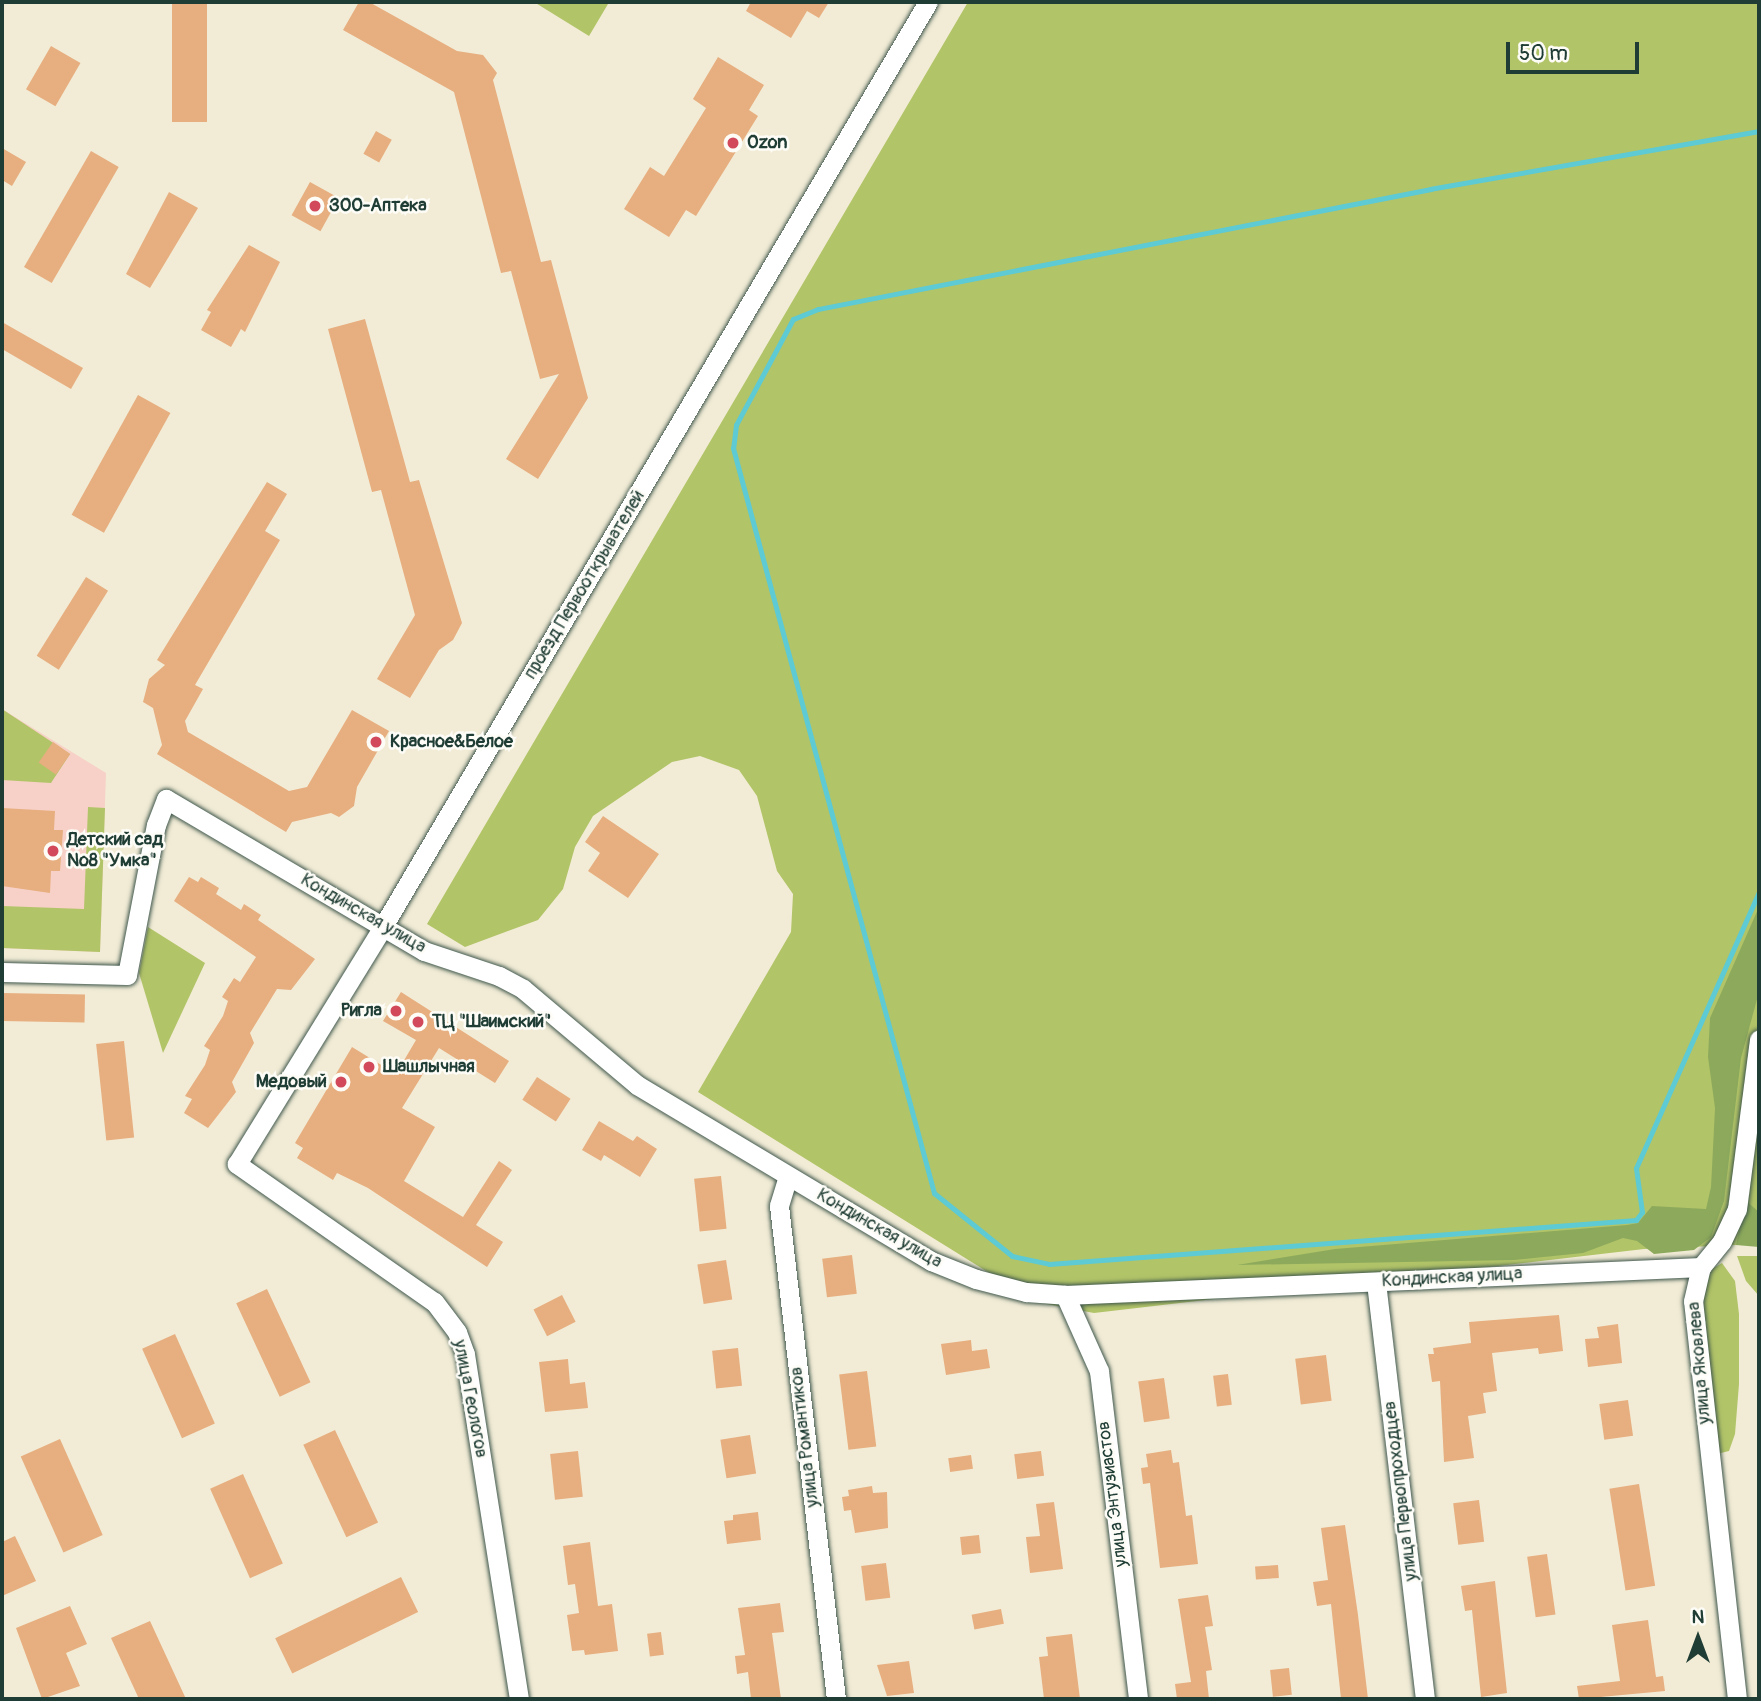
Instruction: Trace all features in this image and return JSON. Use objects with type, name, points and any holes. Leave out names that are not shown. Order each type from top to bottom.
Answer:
[{"type":"street","name":"проезд Первооткрывателей","points":[[237,1164],[382,928],[928,2]]},
{"type":"street","name":"Кондинская улица","points":[[2,972],[127,975],[156,825],[166,799],[424,951],[499,976],[523,989],[636,1084],[947,1268],[1026,1292],[1065,1295],[1184,1287],[1376,1282],[1701,1267]]},
{"type":"street","name":"улица Яковлева","points":[[1737,1699],[1693,1319],[1701,1267],[1722,1241],[1737,1209],[1759,1039]]},
{"type":"street","name":"улица Геологов","points":[[237,1164],[418,1290],[457,1332],[465,1354],[519,1699]]},
{"type":"street","name":"улица Романтиков","points":[[788,1176],[779,1206],[836,1699]]},
{"type":"street","name":"улица Первопроходцев","points":[[1376,1282],[1425,1699]]},
{"type":"street","name":"улица Энтузиастов","points":[[1065,1295],[1099,1371],[1138,1699]]},
{"type":"shaded area","name":"Детский сад №8 \"Умка\"","points":[[2,709],[106,773],[100,952],[2,948]]},
{"type":"green space","points":[[534,2],[605,2],[608,4],[589,36]]},
{"type":"green space","points":[[968,2],[1759,2],[1759,1244],[1644,1249],[1094,1313],[1036,1302],[698,1092],[791,932],[793,894],[777,871],[757,796],[739,770],[700,756],[672,762],[593,816],[575,847],[563,889],[538,920],[465,947],[427,924]]},
{"type":"green space","points":[[2,709],[70,754],[51,783],[2,780]]},
{"type":"green space","points":[[88,807],[105,808],[100,952],[2,948],[2,906],[84,909]]},
{"type":"green space","points":[[1759,907],[1759,992],[1741,1058],[1724,1201],[1711,1237],[1694,1250],[1654,1254],[1637,1241],[1623,1238],[1583,1253],[1514,1260],[1237,1265],[1335,1249],[1627,1225],[1638,1223],[1652,1206],[1706,1209],[1711,1187],[1715,1108],[1708,1057],[1710,1018]]},
{"type":"green space","points":[[148,927],[205,963],[163,1053],[139,973]]},
{"type":"green space","points":[[1746,1201],[1759,1212],[1759,1247],[1736,1245]]},
{"type":"green space","points":[[1737,1256],[1759,1256],[1759,1296],[1746,1281]]},
{"type":"green space","points":[[1722,1263],[1735,1281],[1739,1314],[1739,1384],[1735,1434],[1729,1451],[1717,1454],[1703,1315],[1704,1290],[1712,1269]]},
{"type":"building","points":[[172,2],[207,2],[207,122],[172,122]]},
{"type":"building","points":[[359,2],[369,2],[457,51],[483,55],[497,73],[493,80],[541,262],[551,260],[588,398],[538,479],[506,459],[559,374],[540,379],[511,271],[501,273],[454,92],[343,30]]},
{"type":"building","points":[[751,2],[829,2],[819,18],[807,11],[791,38],[746,11]]},
{"type":"building","points":[[51,46],[80,63],[55,106],[26,89]]},
{"type":"building","points":[[718,57],[764,85],[749,110],[758,116],[696,216],[686,210],[669,237],[624,209],[650,167],[664,176],[706,108],[693,99]]},
{"type":"building","points":[[376,131],[392,140],[379,162],[363,154]]},
{"type":"building","points":[[2,148],[26,162],[12,186],[2,180]]},
{"type":"building","points":[[91,151],[119,167],[52,283],[24,267]]},
{"type":"building","name":"ЗОО-Аптека","points":[[310,182],[339,198],[320,231],[292,215]]},
{"type":"building","points":[[169,192],[198,208],[150,288],[126,274]]},
{"type":"building","points":[[249,245],[280,262],[245,332],[241,329],[231,347],[201,330],[211,312],[207,310]]},
{"type":"building","points":[[365,319],[410,482],[419,480],[462,623],[453,640],[439,650],[410,698],[377,679],[415,615],[381,490],[372,492],[328,329]]},
{"type":"building","points":[[2,322],[83,368],[71,389],[2,349]]},
{"type":"building","points":[[138,395],[170,413],[104,533],[72,515]]},
{"type":"building","points":[[267,482],[287,494],[265,531],[280,540],[195,685],[203,689],[185,721],[188,732],[289,791],[307,787],[352,710],[389,731],[357,787],[354,806],[339,817],[331,813],[292,822],[286,832],[157,754],[162,745],[153,708],[143,702],[149,679],[165,665],[157,660]]},
{"type":"building","points":[[86,577],[108,591],[59,670],[37,656]]},
{"type":"building","points":[[53,742],[70,754],[56,775],[39,762]]},
{"type":"building","points":[[2,808],[55,811],[54,830],[63,830],[60,871],[51,871],[50,893],[2,886]]},
{"type":"building","points":[[603,816],[659,854],[628,898],[588,871],[600,853],[585,842]]},
{"type":"building","points":[[189,877],[198,882],[201,877],[219,888],[216,894],[241,910],[244,904],[261,915],[258,920],[315,959],[291,990],[277,989],[250,1033],[254,1043],[232,1082],[236,1092],[208,1128],[184,1113],[192,1099],[185,1096],[205,1065],[210,1050],[204,1046],[223,1016],[228,1001],[222,997],[234,978],[240,982],[256,957],[174,901]]},
{"type":"building","points":[[401,992],[509,1061],[495,1083],[439,1048],[402,1108],[435,1127],[404,1181],[463,1217],[499,1161],[512,1170],[476,1225],[503,1242],[487,1267],[368,1188],[337,1173],[333,1180],[297,1158],[303,1148],[295,1143],[352,1047],[396,1074],[416,1040],[383,1021]]},
{"type":"building","points":[[2,993],[85,994],[84,1022],[2,1021]]},
{"type":"building","points":[[124,1041],[134,1137],[106,1140],[96,1044]]},
{"type":"building","points":[[537,1077],[571,1099],[556,1121],[522,1100]]},
{"type":"building","points":[[599,1121],[633,1141],[637,1136],[657,1149],[640,1177],[604,1155],[601,1161],[582,1150]]},
{"type":"building","points":[[721,1176],[727,1229],[700,1232],[694,1179]]},
{"type":"building","points":[[852,1255],[857,1294],[827,1297],[822,1259]]},
{"type":"building","points":[[726,1260],[732,1300],[704,1304],[697,1265]]},
{"type":"building","points":[[267,1289],[311,1382],[280,1397],[236,1303]]},
{"type":"building","points":[[562,1295],[576,1322],[547,1336],[533,1310]]},
{"type":"building","points":[[1559,1315],[1563,1351],[1539,1354],[1538,1348],[1492,1353],[1497,1391],[1483,1393],[1486,1413],[1468,1416],[1474,1458],[1444,1462],[1440,1381],[1432,1382],[1428,1354],[1434,1354],[1433,1348],[1471,1343],[1469,1322]]},
{"type":"building","points":[[1618,1324],[1622,1363],[1588,1367],[1585,1339],[1599,1338],[1597,1327]]},
{"type":"building","points":[[175,1334],[215,1424],[182,1438],[142,1349]]},
{"type":"building","points":[[971,1340],[972,1351],[987,1349],[990,1368],[946,1375],[941,1344]]},
{"type":"building","points":[[738,1348],[742,1386],[716,1389],[712,1351]]},
{"type":"building","points":[[1326,1355],[1332,1401],[1301,1404],[1295,1359]]},
{"type":"building","points":[[568,1359],[570,1384],[585,1382],[588,1408],[545,1412],[539,1362]]},
{"type":"building","points":[[867,1371],[876,1446],[848,1450],[839,1374]]},
{"type":"building","points":[[1228,1374],[1232,1405],[1217,1407],[1213,1376]]},
{"type":"building","points":[[1164,1378],[1170,1419],[1144,1422],[1138,1382]]},
{"type":"building","points":[[1628,1400],[1633,1436],[1604,1440],[1599,1404]]},
{"type":"building","points":[[335,1430],[378,1522],[346,1537],[303,1445]]},
{"type":"building","points":[[750,1435],[756,1474],[726,1478],[720,1440]]},
{"type":"building","points":[[60,1439],[103,1535],[63,1552],[21,1456]]},
{"type":"building","points":[[1171,1450],[1173,1463],[1179,1462],[1186,1516],[1192,1515],[1198,1564],[1160,1568],[1150,1483],[1143,1484],[1141,1468],[1148,1467],[1146,1454]]},
{"type":"building","points":[[578,1451],[583,1497],[555,1500],[550,1454]]},
{"type":"building","points":[[1041,1451],[1044,1476],[1017,1479],[1014,1454]]},
{"type":"building","points":[[971,1455],[973,1469],[950,1472],[948,1458]]},
{"type":"building","points":[[243,1474],[283,1564],[250,1578],[210,1489]]},
{"type":"building","points":[[1639,1484],[1655,1586],[1625,1590],[1609,1489]]},
{"type":"building","points":[[872,1486],[873,1493],[887,1492],[888,1528],[855,1533],[851,1510],[844,1511],[842,1497],[849,1496],[848,1490]]},
{"type":"building","points":[[1479,1500],[1484,1542],[1458,1545],[1453,1503]]},
{"type":"building","points":[[1054,1502],[1063,1569],[1030,1573],[1026,1537],[1040,1536],[1036,1504]]},
{"type":"building","points":[[758,1512],[761,1540],[727,1544],[724,1521],[733,1520],[733,1515]]},
{"type":"building","points":[[1345,1525],[1368,1699],[1341,1699],[1331,1604],[1317,1606],[1313,1582],[1328,1580],[1321,1528]]},
{"type":"building","points":[[979,1535],[981,1553],[962,1555],[960,1537]]},
{"type":"building","points":[[15,1536],[36,1581],[2,1596],[2,1542]]},
{"type":"building","points":[[590,1542],[598,1606],[612,1604],[618,1651],[585,1655],[584,1650],[572,1651],[567,1615],[579,1613],[575,1584],[568,1585],[563,1546]]},
{"type":"building","points":[[1547,1554],[1555,1614],[1536,1617],[1527,1557]]},
{"type":"building","points":[[886,1563],[890,1598],[865,1601],[861,1566]]},
{"type":"building","points":[[1278,1565],[1279,1578],[1256,1580],[1255,1567]]},
{"type":"building","points":[[401,1577],[418,1612],[292,1673],[275,1638]]},
{"type":"building","points":[[1495,1581],[1507,1693],[1481,1697],[1472,1610],[1465,1611],[1461,1586]]},
{"type":"building","points":[[1208,1595],[1213,1626],[1205,1627],[1212,1670],[1206,1671],[1209,1699],[1177,1699],[1175,1684],[1191,1682],[1178,1599]]},
{"type":"building","points":[[780,1603],[784,1632],[772,1633],[781,1699],[751,1699],[748,1672],[737,1674],[735,1656],[745,1655],[738,1608]]},
{"type":"building","points":[[70,1606],[87,1644],[66,1653],[80,1686],[42,1699],[16,1628]]},
{"type":"building","points":[[1001,1609],[1004,1624],[974,1629],[972,1615]]},
{"type":"building","points":[[1648,1620],[1656,1677],[1663,1676],[1665,1691],[1579,1699],[1577,1686],[1620,1681],[1612,1625]]},
{"type":"building","points":[[150,1621],[186,1699],[139,1699],[111,1638]]},
{"type":"building","points":[[661,1632],[664,1655],[650,1657],[647,1634]]},
{"type":"building","points":[[1072,1634],[1080,1699],[1044,1699],[1039,1657],[1048,1656],[1046,1637]]},
{"type":"building","points":[[909,1661],[914,1693],[887,1696],[877,1665]]},
{"type":"building","points":[[1289,1668],[1292,1695],[1273,1697],[1270,1670]]},
{"type":"waterway","points":[[1759,131],[1431,189],[818,309],[793,319],[736,425],[733,448],[934,1193],[1012,1256],[1049,1264],[1636,1220],[1642,1212],[1636,1168],[1759,892]]},
{"type":"place","name":"Ozon","points":[[733,143]]},
{"type":"place","name":"ЗОО-Аптека","points":[[315,206]]},
{"type":"place","name":"Красное&Белое","points":[[376,742]]},
{"type":"place","name":"Детский сад №8 \"Умка\"","points":[[53,851]]},
{"type":"place","name":"Ригла","points":[[396,1011]]},
{"type":"place","name":"ТЦ \"Шаимский\"","points":[[418,1022]]},
{"type":"place","name":"Шашлычная","points":[[369,1067]]},
{"type":"place","name":"Медовый","points":[[341,1082]]}]
